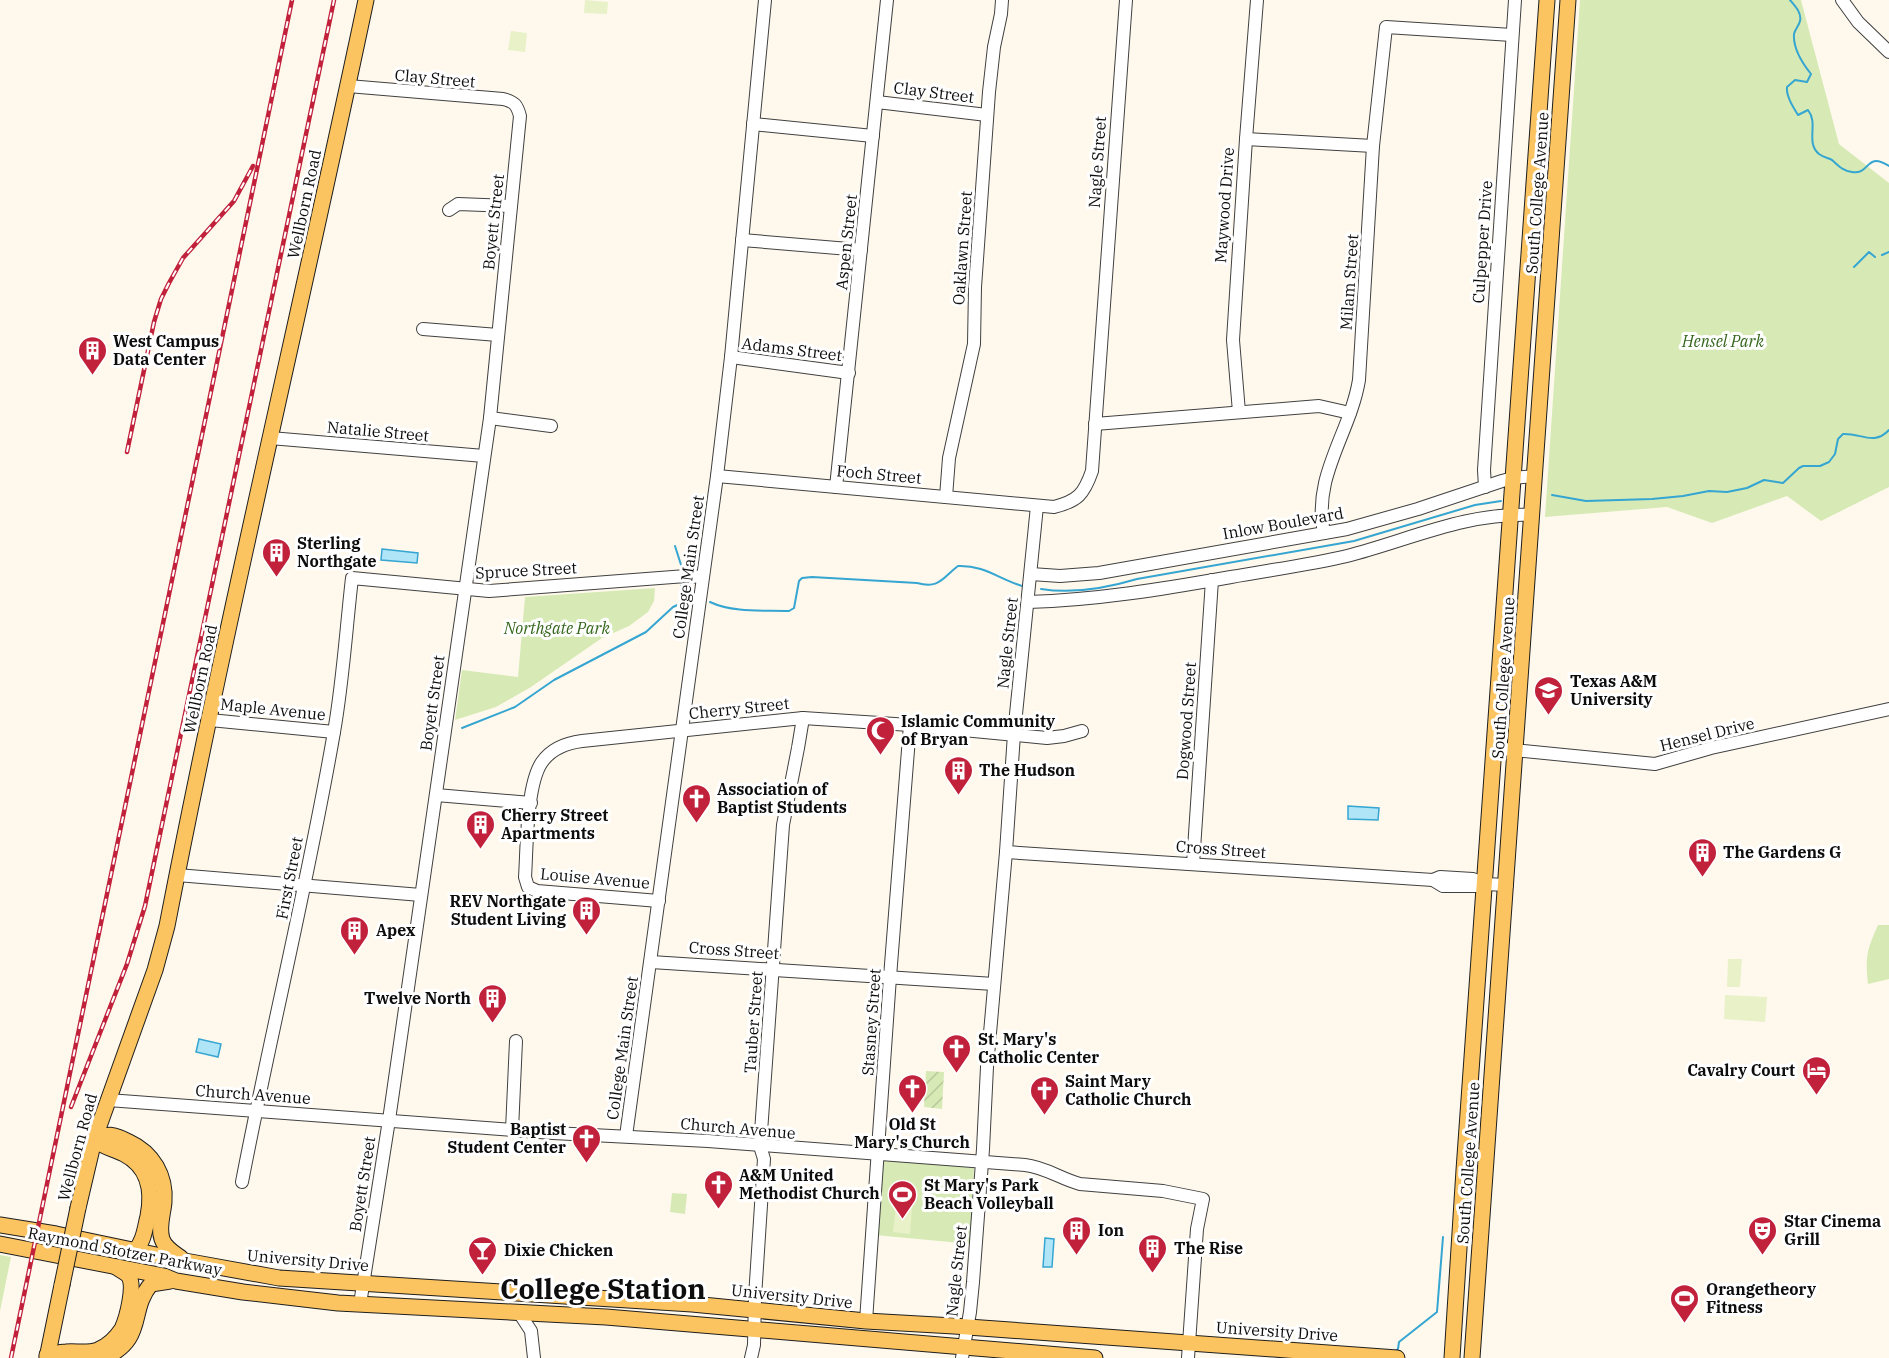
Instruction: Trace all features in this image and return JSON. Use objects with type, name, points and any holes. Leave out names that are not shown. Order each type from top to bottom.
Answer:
[{"type":"main road","name":"Wellborn Road","points":[[50,1357],[62,1285],[94,1140],[155,970],[166,926],[366,0]]},
{"type":"main road","name":"South College Avenue","points":[[1452,1358],[1547,0]]},
{"type":"main road","name":"South College Avenue","points":[[1472,1358],[1568,0]]},
{"type":"main road","points":[[1533,190],[1555,191]]},
{"type":"main road","points":[[1503,629],[1524,630]]},
{"type":"main road","points":[[1470,1099],[1491,1101]]},
{"type":"main road","points":[[94,1140],[107,1134],[117,1137],[136,1146],[151,1158],[164,1189],[161,1237],[166,1246],[185,1261]]},
{"type":"main road","points":[[94,1140],[133,1160],[148,1180],[149,1208],[142,1239],[135,1251]]},
{"type":"main road","name":"Raymond Stotzer Parkway","points":[[0,1225],[56,1234],[185,1261]]},
{"type":"main road","name":"Raymond Stotzer Parkway","points":[[0,1244],[164,1276],[176,1281],[243,1292],[360,1304]]},
{"type":"main road","name":"University Drive","points":[[185,1261],[279,1278],[692,1304],[866,1321],[967,1327],[1188,1350],[1397,1358]]},
{"type":"main road","points":[[50,1357],[65,1352],[95,1351],[117,1336],[123,1327],[131,1285],[127,1274],[115,1266]]},
{"type":"main road","points":[[109,1356],[126,1343],[133,1330],[146,1291],[152,1284],[176,1281]]},
{"type":"main road","points":[[360,1304],[518,1311],[754,1329],[963,1352],[1095,1358]]},
{"type":"street","name":"College Main Street","points":[[626,1136],[717,476],[731,357],[765,0]]},
{"type":"street","name":"Aspen Street","points":[[836,487],[887,0]]},
{"type":"street","name":"Oaklawn Street","points":[[946,497],[949,458],[974,344],[975,287],[990,71],[1002,0]]},
{"type":"street","name":"Nagle Street","points":[[963,1352],[975,1262],[987,1067],[1014,734],[1037,506],[1054,507],[1069,503],[1081,495],[1092,471],[1126,0]]},
{"type":"street","points":[[1252,0],[1257,0]]},
{"type":"street","name":"Maywood Drive","points":[[1239,412],[1233,340],[1257,0]]},
{"type":"street","name":"Culpepper Drive","points":[[1485,487],[1484,470],[1515,0]]},
{"type":"street","points":[[1842,0],[1858,22],[1889,52]]},
{"type":"street","name":"Milam Street","points":[[1324,533],[1321,509],[1324,482],[1350,413],[1359,380],[1373,146],[1386,27],[1512,35]]},
{"type":"street","name":"Clay Street","points":[[348,86],[503,99],[518,106]]},
{"type":"street","name":"Clay Street","points":[[877,102],[987,115]]},
{"type":"street","name":"Boyett Street","points":[[360,1304],[389,1120],[490,418],[520,116],[518,106]]},
{"type":"street","points":[[753,124],[873,135]]},
{"type":"street","points":[[1246,139],[1373,146]]},
{"type":"street","points":[[449,210],[458,204],[511,206]]},
{"type":"street","points":[[742,240],[861,250]]},
{"type":"street","points":[[423,329],[498,335]]},
{"type":"street","name":"Adams Street","points":[[731,357],[849,373]]},
{"type":"street","points":[[1095,424],[1319,406],[1350,413]]},
{"type":"street","points":[[490,418],[551,426]]},
{"type":"street","name":"Natalie Street","points":[[270,438],[484,456]]},
{"type":"street","name":"Foch Street","points":[[717,476],[1037,506]]},
{"type":"street","name":"Inlow Boulevard","points":[[1031,574],[1060,576],[1099,573],[1324,533],[1384,519],[1513,478],[1535,476]]},
{"type":"street","points":[[1028,602],[1090,599],[1330,560],[1456,523],[1512,514],[1532,515]]},
{"type":"street","name":"Spruce Street","points":[[352,578],[489,591],[686,576],[702,577]]},
{"type":"street","name":"First Street","points":[[242,1182],[255,1110],[306,884],[334,732],[352,578]]},
{"type":"street","name":"Dogwood Street","points":[[1193,864],[1212,580]]},
{"type":"street","name":"Hensel Drive","points":[[1494,748],[1654,765],[1711,748],[1889,709]]},
{"type":"street","name":"Cherry Street","points":[[528,887],[525,877],[531,803],[537,773],[549,754],[559,747],[576,742],[802,718],[910,725],[1047,738],[1082,731]]},
{"type":"street","name":"Tauber Street","points":[[751,1358],[764,1159],[760,1146],[783,825],[802,718]]},
{"type":"street","name":"Maple Avenue","points":[[210,720],[334,732]]},
{"type":"street","name":"Stasney Street","points":[[866,1321],[910,725]]},
{"type":"street","points":[[436,795],[531,803]]},
{"type":"street","name":"Cross Street","points":[[1006,852],[1433,880],[1443,886],[1474,888],[1484,884],[1507,885]]},
{"type":"street","points":[[177,874],[421,895]]},
{"type":"street","name":"Louise Avenue","points":[[528,887],[537,891],[659,900]]},
{"type":"street","name":"Cross Street","points":[[651,962],[994,984]]},
{"type":"street","points":[[512,1130],[516,1041]]},
{"type":"street","name":"Church Avenue","points":[[108,1100],[1035,1166],[1067,1181],[1080,1184],[1163,1191],[1203,1199],[1197,1229],[1188,1350]]},
{"type":"street","points":[[518,1311],[531,1331],[534,1358]]},
{"type":"green space","points":[[585,0],[608,2],[607,14],[584,13]]},
{"type":"green space","name":"Hensel Park","points":[[1580,0],[1801,0],[1839,144],[1889,183],[1889,487],[1821,521],[1787,496],[1712,523],[1667,507],[1545,517]]},
{"type":"green space","points":[[511,31],[527,33],[525,52],[508,50]]},
{"type":"green space","name":"Northgate Park","points":[[655,588],[654,601],[648,612],[629,626],[602,638],[531,687],[496,707],[455,720],[462,670],[518,677],[525,597]]},
{"type":"green space","points":[[1878,925],[1889,925],[1889,979],[1868,984],[1868,953]]},
{"type":"green space","points":[[1728,959],[1742,959],[1740,987],[1727,987]]},
{"type":"green space","points":[[1725,995],[1767,997],[1765,1022],[1724,1019]]},
{"type":"green space","points":[[926,1071],[944,1072],[942,1109],[924,1107]]},
{"type":"green space","points":[[884,1161],[974,1167],[971,1244],[875,1235]]},
{"type":"green space","points":[[672,1193],[687,1194],[685,1214],[670,1212]]},
{"type":"green space","name":"St Mary's Park Beach Volleyball","points":[[896,1206],[912,1207],[910,1234],[893,1232]]},
{"type":"green space","points":[[0,1255],[11,1257],[0,1311]]},
{"type":"water","points":[[382,549],[418,553],[417,563],[381,560]]},
{"type":"water","points":[[1348,806],[1379,808],[1378,820],[1348,819]]},
{"type":"water","points":[[199,1039],[221,1044],[218,1057],[196,1052]]},
{"type":"water","points":[[1045,1238],[1054,1239],[1052,1267],[1043,1267]]},
{"type":"waterway","points":[[1790,0],[1800,15],[1794,34],[1795,45],[1811,74],[1807,82],[1795,80],[1787,87],[1787,90],[1798,115],[1808,110],[1811,115],[1815,149],[1841,168],[1849,171],[1858,172],[1876,161],[1889,166]]},
{"type":"waterway","points":[[1854,267],[1869,252],[1875,257]]},
{"type":"waterway","points":[[1882,255],[1889,252]]},
{"type":"waterway","points":[[1552,495],[1586,501],[1652,499],[1709,491],[1727,492],[1747,488],[1764,480],[1783,483],[1803,466],[1820,466],[1829,462],[1835,454],[1838,439],[1843,434],[1873,438],[1889,430]]},
{"type":"waterway","points":[[1041,589],[1065,591],[1102,587],[1354,541],[1475,505],[1501,501]]},
{"type":"waterway","points":[[675,546],[682,568]]},
{"type":"waterway","points":[[710,602],[729,608],[789,611],[794,608],[799,581],[802,578],[931,585],[940,581],[958,566],[984,570],[1022,586]]},
{"type":"waterway","points":[[462,728],[515,707],[554,680],[646,632],[673,607],[684,602],[681,586]]},
{"type":"waterway","points":[[1395,1351],[1398,1349],[1399,1342],[1437,1312],[1443,1237]]},
{"type":"railway","points":[[11,1358],[292,0]]},
{"type":"railway","points":[[71,1107],[127,964],[145,906],[334,0]]},
{"type":"railway","points":[[127,452],[154,322],[161,299],[183,258],[234,201],[253,166]]},
{"type":"place","name":"West Campus Data Center","points":[[92,376]]},
{"type":"place","name":"Sterling Northgate","points":[[276,578]]},
{"type":"place","name":"Texas A&M University","points":[[1549,716]]},
{"type":"place","name":"Islamic Community of Bryan","points":[[880,756]]},
{"type":"place","name":"The Hudson","points":[[958,796]]},
{"type":"place","name":"Association of Baptist Students","points":[[696,824]]},
{"type":"place","name":"Cherry Street Apartments","points":[[480,850]]},
{"type":"place","name":"The Gardens G","points":[[1702,878]]},
{"type":"place","name":"REV Northgate Student Living","points":[[587,936]]},
{"type":"place","name":"Apex","points":[[355,956]]},
{"type":"place","name":"Twelve North","points":[[492,1024]]},
{"type":"place","name":"St. Mary's Catholic Center","points":[[957,1074]]},
{"type":"place","name":"Cavalry Court","points":[[1816,1096]]},
{"type":"place","name":"Old St Mary's Church","points":[[912,1114]]},
{"type":"place","name":"Saint Mary Catholic Church","points":[[1044,1116]]},
{"type":"place","name":"Baptist Student Center","points":[[587,1164]]},
{"type":"place","name":"A&M United Methodist Church","points":[[718,1210]]},
{"type":"place","name":"St Mary's Park Beach Volleyball","points":[[903,1220]]},
{"type":"place","name":"Ion","points":[[1077,1256]]},
{"type":"place","name":"Star Cinema Grill","points":[[1763,1256]]},
{"type":"place","name":"The Rise","points":[[1153,1274]]},
{"type":"place","name":"Dixie Chicken","points":[[483,1276]]},
{"type":"place","name":"Orangetheory Fitness","points":[[1685,1324]]},
{"type":"district","name":"College Station","points":[[603,1289]]}]
